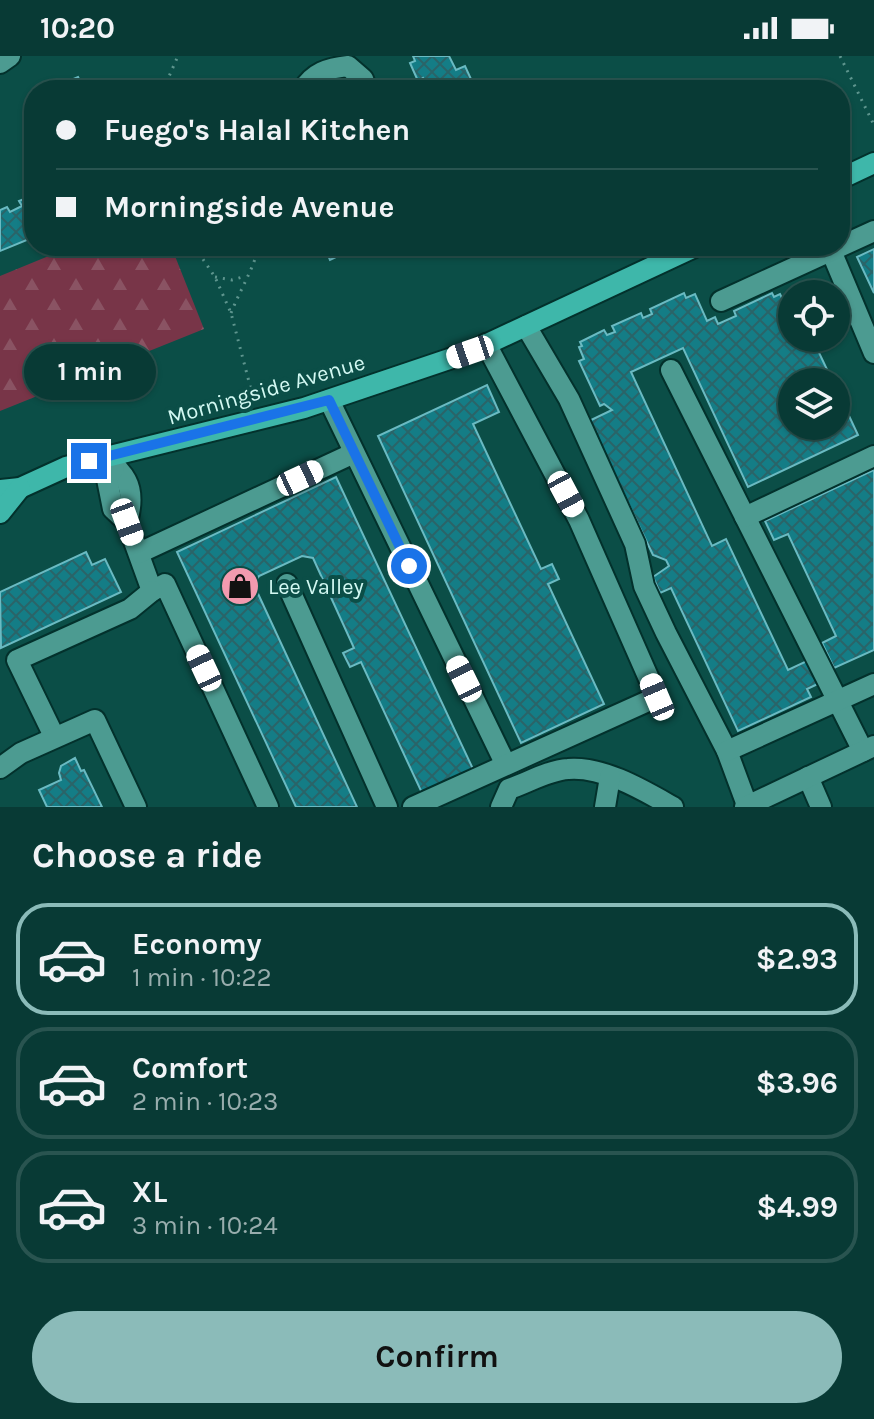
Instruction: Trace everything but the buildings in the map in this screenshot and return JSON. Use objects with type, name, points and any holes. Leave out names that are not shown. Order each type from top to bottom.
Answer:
[{"type":"main road","points":[[850,174],[874,163]]},
{"type":"main road","name":"Morningside Avenue","points":[[0,513],[10,489],[66,467],[113,462],[329,400],[486,344],[676,256]]},
{"type":"street","points":[[0,63],[10,56]]},
{"type":"street","points":[[309,80],[327,68],[351,61],[363,80]]},
{"type":"street","points":[[850,241],[874,231]]},
{"type":"street","points":[[721,301],[816,256]]},
{"type":"street","points":[[834,256],[874,353]]},
{"type":"street","points":[[526,326],[569,399],[635,544],[644,586],[727,751],[746,806],[868,749],[838,701],[671,370]]},
{"type":"street","points":[[413,807],[657,697],[579,520],[486,344]]},
{"type":"street","points":[[329,400],[505,763]]},
{"type":"street","points":[[139,553],[354,453]]},
{"type":"street","points":[[745,517],[874,456]]},
{"type":"street","points":[[113,462],[107,479],[113,509],[127,522],[152,591]]},
{"type":"street","points":[[54,736],[17,660],[130,609],[165,584],[268,807]]},
{"type":"street","points":[[287,584],[387,807]]},
{"type":"street","points":[[727,751],[874,684]]},
{"type":"street","points":[[0,768],[54,736],[95,720],[136,807]]},
{"type":"street","points":[[501,807],[509,789],[565,769],[589,769],[648,792],[673,807]]},
{"type":"street","points":[[605,807],[610,777]]},
{"type":"street","points":[[808,777],[821,807]]},
{"type":"path","points":[[167,80],[178,56]]},
{"type":"path","points":[[840,56],[874,125]]},
{"type":"path","points":[[201,256],[215,277],[231,313],[258,420]]},
{"type":"path","points":[[231,313],[255,256]]},
{"type":"path","points":[[215,277],[232,280],[248,275]]},
{"type":"green space","points":[[49,256],[175,256],[204,329],[0,411],[0,276]]},
{"type":"place","name":"Lee Valley","points":[[240,586]]},
{"type":"route","points":[[89,461],[329,400],[409,566]]}]
